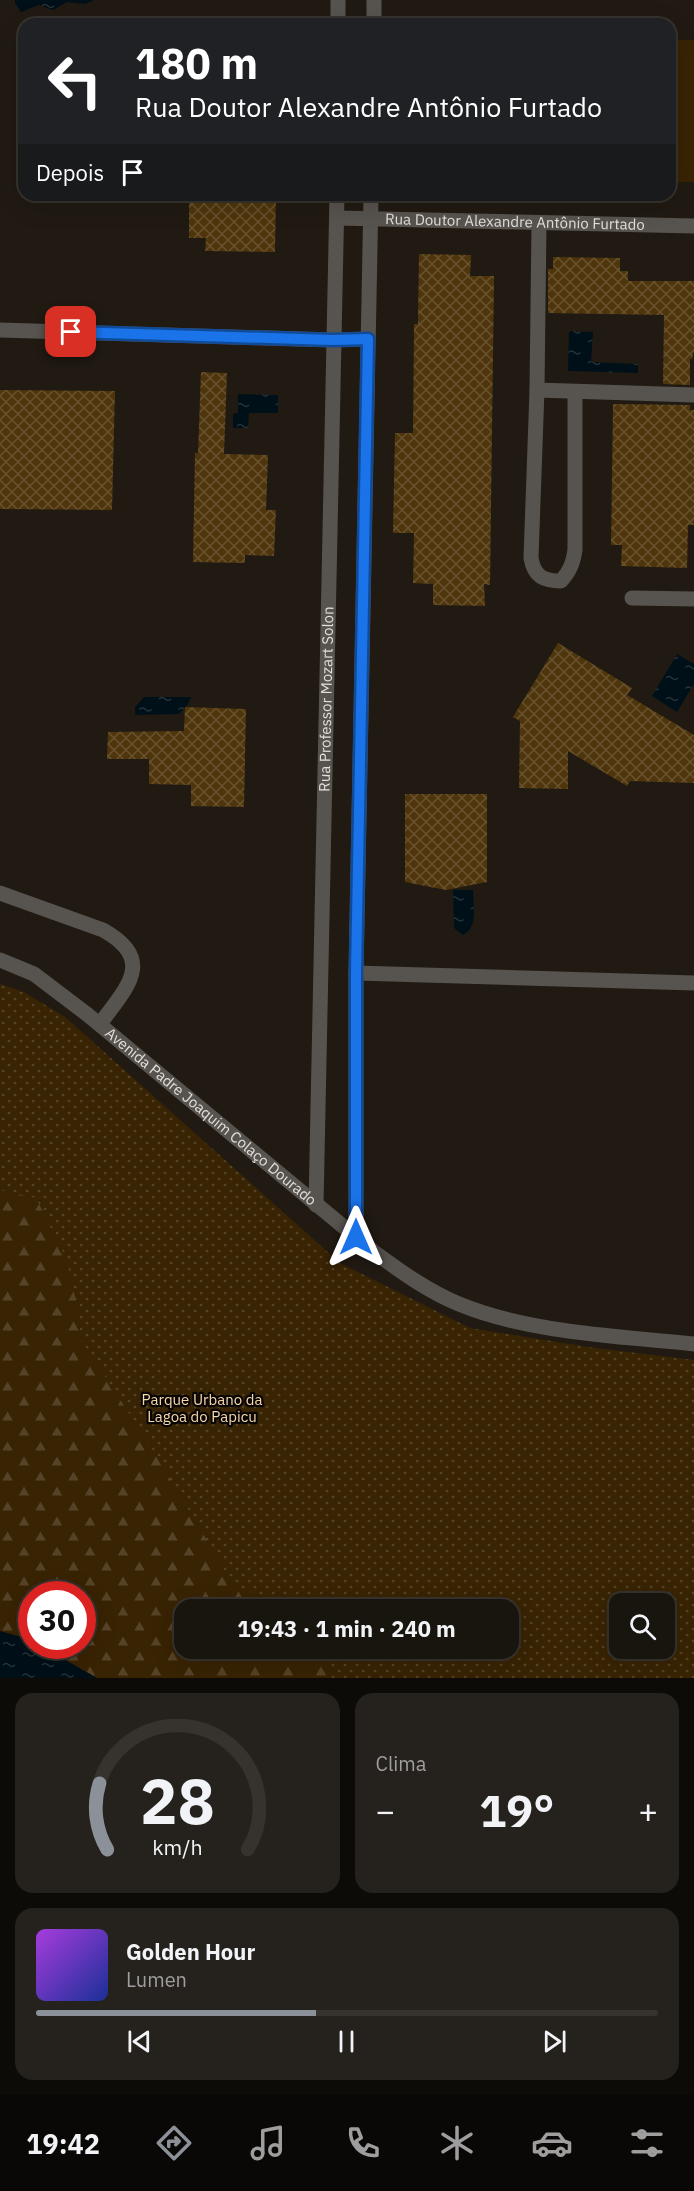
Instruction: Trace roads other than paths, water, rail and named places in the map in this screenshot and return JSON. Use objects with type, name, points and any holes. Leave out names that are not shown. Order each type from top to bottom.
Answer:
[{"type":"street","points":[[338,0],[338,18]]},
{"type":"street","points":[[374,0],[374,18]]},
{"type":"street","name":"Rua Professor Mozart Solon","points":[[316,1205],[337,201]]},
{"type":"street","points":[[356,1237],[356,972],[371,201]]},
{"type":"street","name":"Rua Doutor Alexandre Antônio Furtado","points":[[337,219],[694,226]]},
{"type":"street","points":[[539,224],[537,390],[531,558],[533,569],[540,576],[551,581],[561,581],[568,573],[573,563],[575,550],[575,393]]},
{"type":"street","points":[[0,330],[333,340],[368,339]]},
{"type":"street","points":[[537,390],[694,395]]},
{"type":"street","points":[[632,597],[694,599]]},
{"type":"street","points":[[0,893],[103,930],[128,948],[133,958],[132,973],[127,987],[100,1024]]},
{"type":"street","name":"Avenida Padre Joaquim Colaço Dourado","points":[[0,960],[34,974],[100,1024],[316,1205],[394,1267],[456,1303],[471,1309],[546,1327],[694,1344]]},
{"type":"street","points":[[356,972],[694,983]]},
{"type":"water","points":[[15,0],[94,0],[85,4],[67,2],[53,10],[39,5],[21,12]]},
{"type":"water","points":[[569,331],[593,332],[591,362],[638,364],[638,373],[568,371]]},
{"type":"water","points":[[238,394],[278,395],[278,413],[249,413],[248,428],[233,428],[233,414],[238,413]]},
{"type":"water","points":[[677,654],[694,664],[694,684],[677,712],[652,696]]},
{"type":"water","points":[[144,697],[191,697],[179,714],[135,715],[135,707]]},
{"type":"water","points":[[453,890],[473,890],[473,921],[471,927],[463,935],[454,926]]},
{"type":"water","points":[[0,1631],[18,1636],[18,1659],[64,1659],[97,1678],[0,1678]]},
{"type":"park label","name":"Parque Urbano da Lagoa do Papicu","points":[[202,1408]]}]
